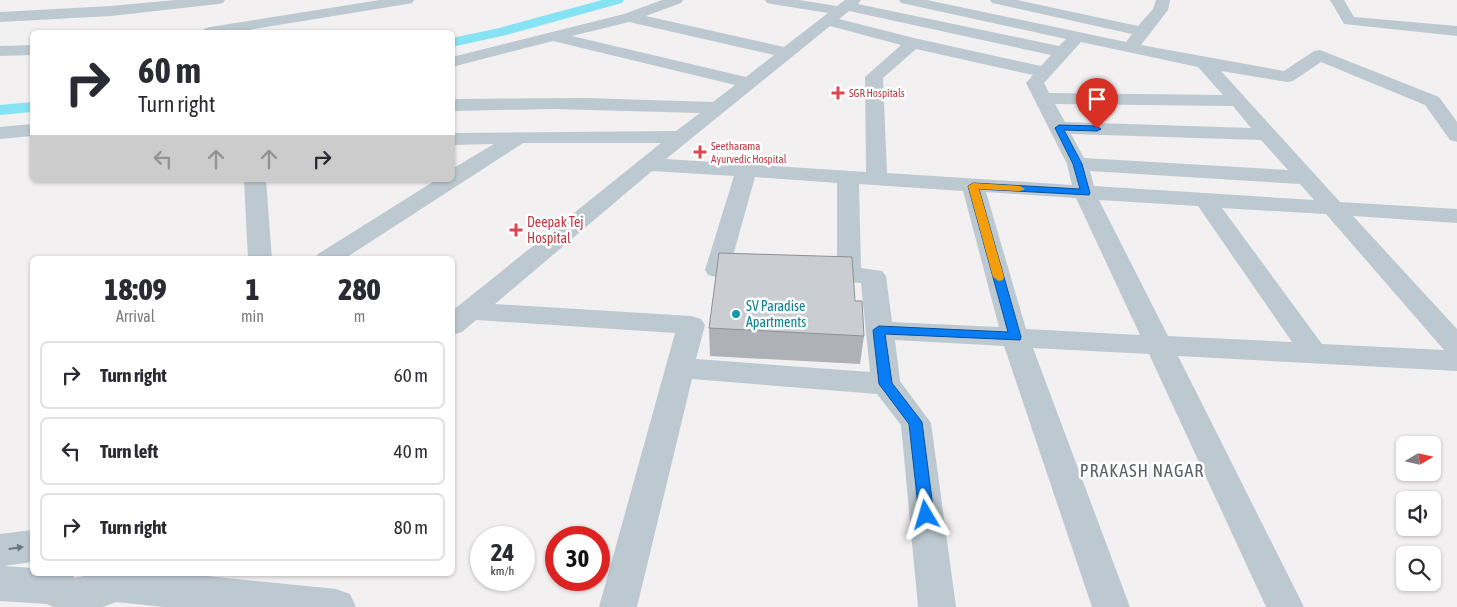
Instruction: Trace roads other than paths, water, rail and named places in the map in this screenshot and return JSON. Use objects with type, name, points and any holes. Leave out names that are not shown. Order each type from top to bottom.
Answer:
[{"type":"street","points":[[0,17],[111,11],[218,0]]},
{"type":"street","points":[[228,0],[230,29]]},
{"type":"street","points":[[223,30],[407,0]]},
{"type":"street","points":[[455,61],[629,18],[676,0]]},
{"type":"street","points":[[772,0],[842,10],[1062,52]]},
{"type":"street","points":[[977,15],[985,0]]},
{"type":"street","points":[[997,0],[1142,32]]},
{"type":"street","points":[[1129,48],[1160,10],[1163,0]]},
{"type":"street","points":[[1338,0],[1350,21],[1457,31]]},
{"type":"street","points":[[914,1],[1129,48],[1287,77],[1320,55],[1432,101],[1457,136]]},
{"type":"street","points":[[842,10],[913,43],[1044,72]]},
{"type":"street","points":[[462,319],[647,164],[842,10]]},
{"type":"street","points":[[629,18],[789,52]]},
{"type":"street","points":[[553,36],[748,83]]},
{"type":"street","points":[[1076,37],[1034,83],[1077,164],[1086,193],[1157,345],[1285,607]]},
{"type":"street","points":[[877,180],[874,77],[913,43]]},
{"type":"street","points":[[0,51],[30,50]]},
{"type":"street","points":[[1204,63],[1333,208],[1448,326],[1457,347]]},
{"type":"street","points":[[1042,98],[1238,101]]},
{"type":"street","points":[[455,105],[605,103],[719,108]]},
{"type":"street","points":[[1059,128],[1268,134]]},
{"type":"street","points":[[0,133],[30,130]]},
{"type":"street","points":[[455,178],[519,137]]},
{"type":"street","points":[[455,139],[681,137]]},
{"type":"street","points":[[647,164],[746,172],[1457,216]]},
{"type":"street","points":[[1077,164],[1306,178]]},
{"type":"street","points":[[746,172],[717,270],[755,271]]},
{"type":"street","points":[[848,178],[849,274]]},
{"type":"street","points":[[255,182],[260,256]]},
{"type":"street","points":[[332,256],[449,182]]},
{"type":"street","points":[[973,186],[1015,337],[1111,607]]},
{"type":"street","points":[[1205,200],[1314,353]]},
{"type":"street","points":[[792,272],[873,276],[886,384],[916,422],[937,607]]},
{"type":"street","points":[[462,319],[692,325],[618,607]]},
{"type":"street","points":[[879,330],[1457,361]]},
{"type":"street","points":[[680,368],[886,384]]},
{"type":"street","points":[[0,550],[30,546]]},
{"type":"street","points":[[0,583],[76,590],[336,607]]},
{"type":"waterway","points":[[455,42],[501,32],[617,0]]},
{"type":"waterway","points":[[0,110],[30,107]]},
{"type":"place","name":"SGR Hospitals","points":[[838,93]]},
{"type":"place","name":"Seetharama Ayurvedic Hospital","points":[[700,152]]},
{"type":"place","name":"Deepak Tej Hospital","points":[[516,230]]},
{"type":"place","name":"SV Paradise Apartments","points":[[736,314]]},
{"type":"district","name":"PRAKASH NAGAR","points":[[1142,470]]}]
